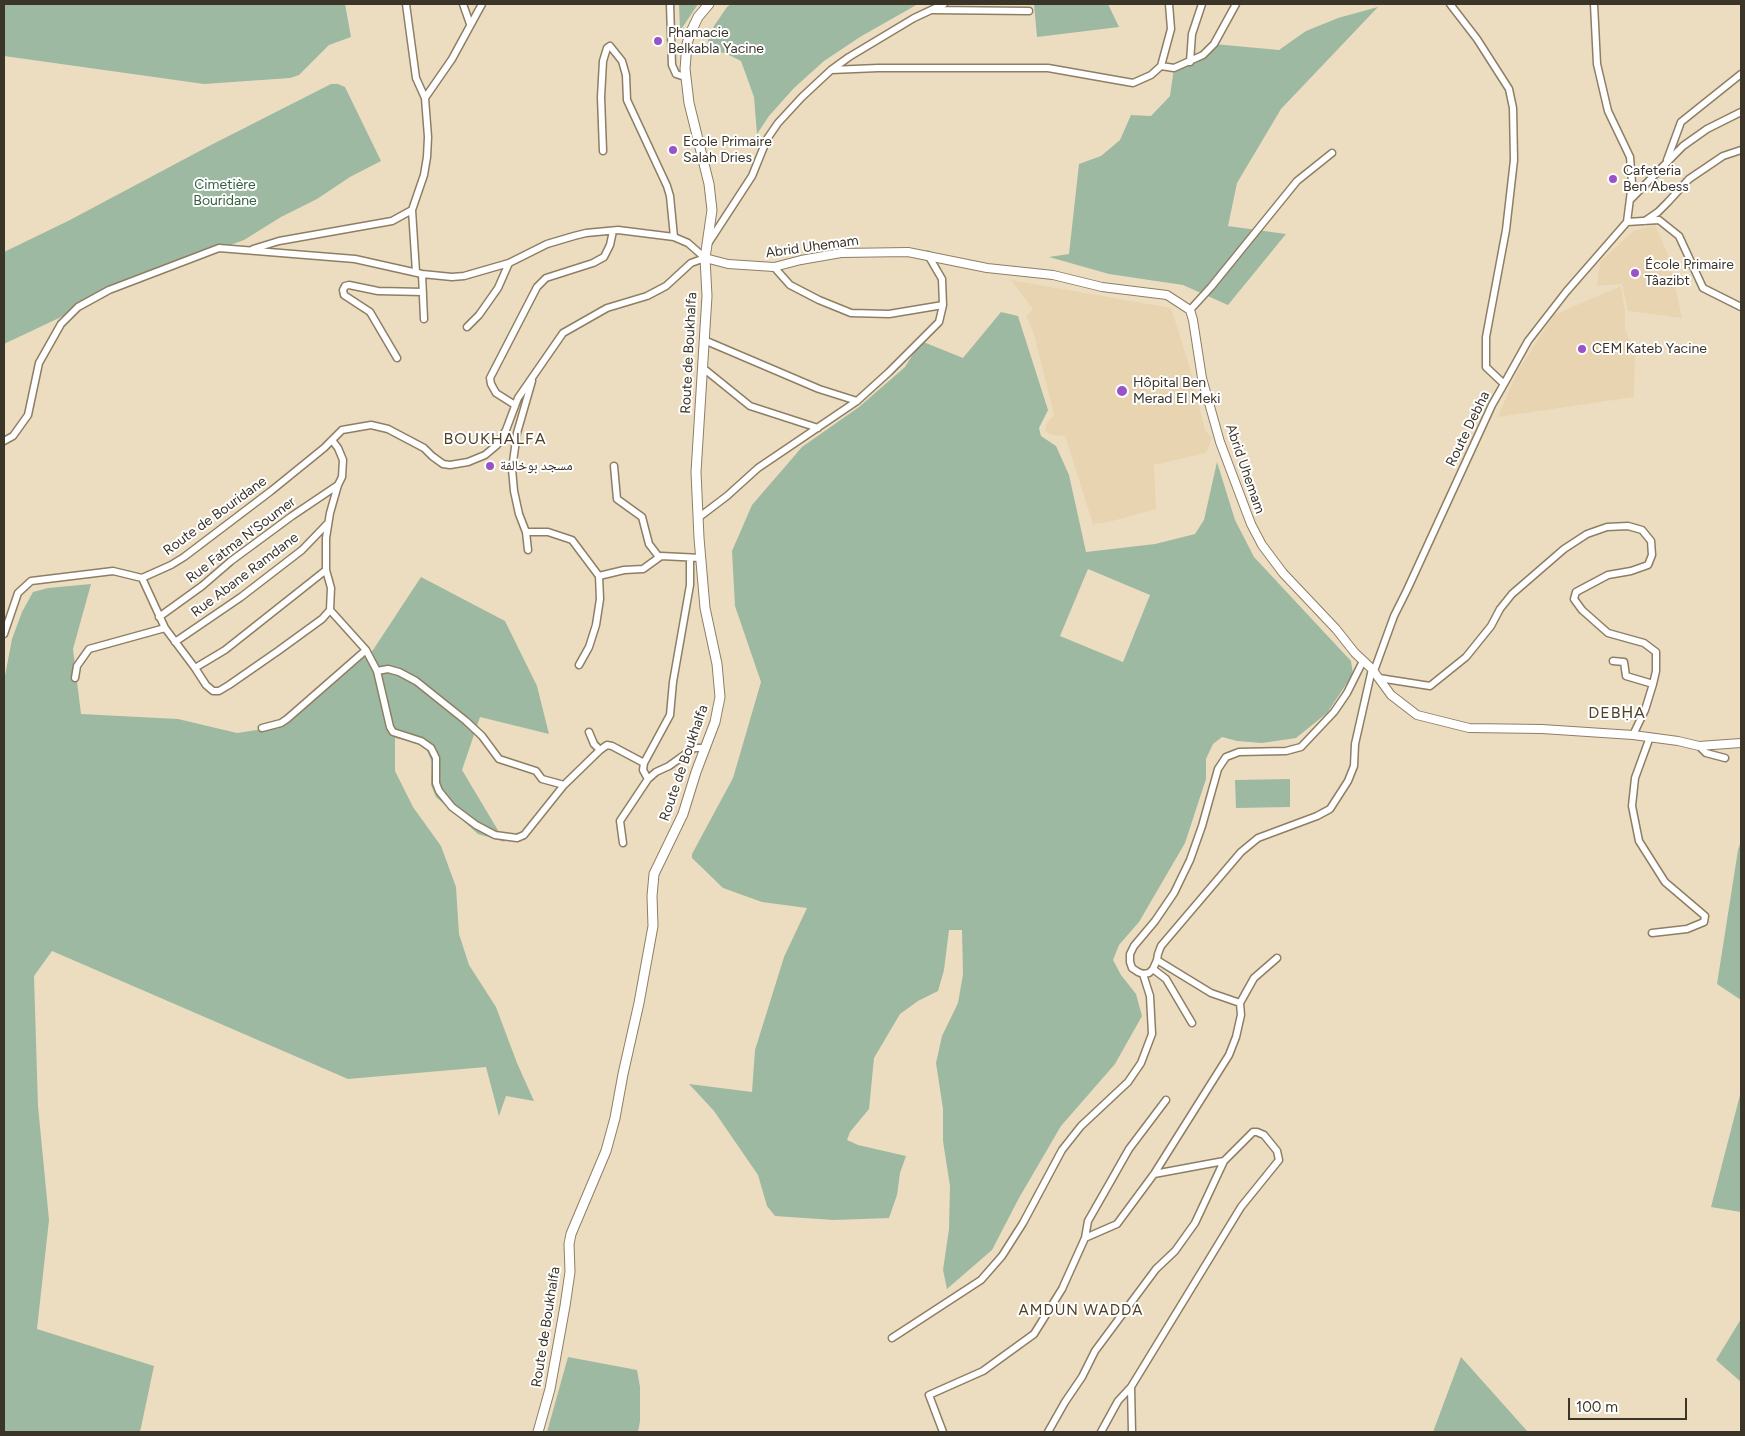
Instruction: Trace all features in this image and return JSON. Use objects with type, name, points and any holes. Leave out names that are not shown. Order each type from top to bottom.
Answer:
[{"type":"main road","name":"Route de Boukhalfa","points":[[538,1432],[550,1389],[565,1306],[570,1272],[569,1244],[571,1234],[606,1151],[640,1003],[653,926],[654,910],[652,896],[654,874],[680,819],[719,710],[720,688],[717,664],[705,608],[700,558],[696,472],[707,296],[705,258],[712,210],[711,195],[689,103],[685,77],[685,57],[690,34],[698,17],[709,4]]},
{"type":"street","points":[[406,4],[416,78],[425,98],[428,137],[424,175],[412,210],[423,292],[424,319]]},
{"type":"street","points":[[463,4],[470,24]]},
{"type":"street","points":[[425,98],[452,59],[482,4]]},
{"type":"street","points":[[670,4],[672,65],[676,74],[685,77]]},
{"type":"street","points":[[706,245],[752,176],[766,139],[802,96],[831,70],[865,47],[944,4]]},
{"type":"street","points":[[831,70],[878,68],[1048,68],[1133,83],[1151,75],[1161,66],[1171,29],[1169,4]]},
{"type":"street","points":[[1190,62],[1192,34],[1202,4]]},
{"type":"street","points":[[1161,66],[1174,68],[1203,55],[1214,44],[1236,4]]},
{"type":"street","points":[[1450,4],[1477,39],[1508,89],[1513,108],[1514,160],[1506,230],[1486,337],[1486,367],[1504,384]]},
{"type":"street","points":[[1594,4],[1597,64],[1608,111],[1630,157],[1632,183],[1627,222],[1660,220],[1679,236],[1704,288],[1741,307]]},
{"type":"street","points":[[932,10],[1029,11]]},
{"type":"street","points":[[603,151],[601,96],[603,61],[607,48],[610,46],[622,61],[626,75],[627,100],[670,196],[674,237]]},
{"type":"street","points":[[1666,164],[1681,122],[1741,74]]},
{"type":"street","points":[[1631,200],[1684,146],[1707,130],[1741,112]]},
{"type":"street","points":[[1644,221],[1668,202],[1689,179],[1723,156],[1741,150]]},
{"type":"street","points":[[1190,310],[1212,286],[1297,181],[1332,153]]},
{"type":"street","points":[[250,250],[279,241],[392,221],[412,210]]},
{"type":"street","name":"Route Debha","points":[[1153,969],[1161,946],[1241,852],[1258,838],[1317,816],[1330,809],[1348,781],[1354,766],[1355,744],[1375,673],[1394,616],[1488,414],[1528,341],[1566,292],[1627,222]]},
{"type":"street","points":[[613,231],[610,245],[604,256],[593,262],[546,278],[536,286],[490,378],[496,393],[515,405],[563,334],[607,308],[647,296],[666,286],[690,263],[705,258]]},
{"type":"street","points":[[4,441],[13,436],[28,415],[39,363],[61,324],[78,307],[109,290],[219,248],[355,259],[438,276],[464,276],[509,263],[547,244],[586,233],[613,231],[674,237],[688,243],[705,258]]},
{"type":"street","name":"Abrid Uhemam","points":[[705,258],[728,264],[774,267],[800,260],[841,253],[908,252],[987,268],[1053,275],[1102,287],[1167,296],[1190,310],[1202,378],[1220,442],[1251,524],[1262,545],[1283,573],[1375,673],[1391,695],[1417,715],[1469,728],[1542,729],[1634,735],[1699,746],[1741,743]]},
{"type":"street","points":[[698,518],[727,496],[758,468],[857,401],[939,322],[942,305],[942,279],[928,255]]},
{"type":"street","points":[[467,327],[479,315],[498,288],[509,263]]},
{"type":"street","points":[[774,267],[790,285],[819,300],[851,313],[889,314],[942,305]]},
{"type":"street","points":[[397,358],[370,312],[344,295],[343,290],[345,286],[350,285],[378,291],[423,292]]},
{"type":"street","points":[[704,340],[819,389],[857,401]]},
{"type":"street","points":[[702,368],[750,406],[818,428]]},
{"type":"street","points":[[528,550],[526,532],[519,514],[512,469],[517,433],[534,376]]},
{"type":"street","name":"Route de Bouridane","points":[[142,578],[184,557],[271,491],[342,430],[371,425],[388,429],[412,440],[437,460],[450,465],[468,462],[485,455],[497,445],[506,430],[515,405]]},
{"type":"street","points":[[4,634],[18,594],[31,581],[113,571],[142,578],[164,628],[206,685],[214,691],[219,691],[322,619],[330,610],[330,588],[326,570],[328,524],[338,484],[342,477],[343,460],[332,440]]},
{"type":"street","points":[[614,466],[617,499],[642,517],[649,544],[659,557]]},
{"type":"street","name":"Rue Fatma N'Soumer","points":[[159,617],[202,586],[231,561],[338,484]]},
{"type":"street","name":"Rue Abane Ramdane","points":[[175,642],[241,597],[302,550],[328,524]]},
{"type":"street","points":[[1375,673],[1430,686],[1466,657],[1491,626],[1500,609],[1512,594],[1564,549],[1587,534],[1608,527],[1628,526],[1642,530],[1650,541],[1652,555],[1648,565],[1601,578],[1576,592],[1574,599],[1582,610],[1608,633],[1644,643],[1656,652],[1653,684],[1634,735]]},
{"type":"street","points":[[526,532],[548,532],[572,540],[599,576],[600,599],[596,625],[589,647],[579,665]]},
{"type":"street","points":[[599,576],[624,570],[643,569],[661,556],[700,558]]},
{"type":"street","points":[[648,779],[643,770],[644,763],[670,715],[673,682],[690,585],[690,558]]},
{"type":"street","points":[[195,668],[225,650],[326,570]]},
{"type":"street","points":[[330,610],[366,650],[377,671],[393,732],[421,741],[431,748],[436,758],[436,783],[439,792],[452,807],[476,825],[495,834],[517,838],[524,835],[564,785],[607,745],[644,763]]},
{"type":"street","points":[[75,678],[77,666],[89,649],[164,628]]},
{"type":"street","points":[[262,728],[281,723],[287,719],[366,650]]},
{"type":"street","points":[[1192,1023],[1166,979],[1153,969],[1149,973],[1143,974],[1132,968],[1130,954],[1134,946],[1156,921],[1174,893],[1186,869],[1202,826],[1218,769],[1226,757],[1239,752],[1286,751],[1301,747],[1334,712],[1347,693],[1363,661]]},
{"type":"street","points":[[1613,661],[1624,662],[1626,676],[1653,684]]},
{"type":"street","points":[[377,671],[388,669],[399,672],[416,681],[466,720],[482,736],[499,758],[536,771],[542,779],[564,785]]},
{"type":"street","points":[[588,732],[594,744],[600,750]]},
{"type":"street","points":[[1650,737],[1635,778],[1632,806],[1639,841],[1666,882],[1705,916],[1704,922],[1687,929],[1652,933]]},
{"type":"street","points":[[1699,746],[1706,753],[1725,758]]},
{"type":"street","points":[[623,844],[620,821],[648,779],[694,748],[706,748]]},
{"type":"street","points":[[1085,1238],[1118,1224],[1154,1174],[1229,1055],[1241,1015],[1240,1003],[1254,978],[1277,958]]},
{"type":"street","points":[[1157,960],[1211,993],[1240,1003]]},
{"type":"street","points":[[892,1338],[981,1280],[1002,1256],[1023,1223],[1062,1150],[1082,1126],[1128,1082],[1137,1070],[1152,1034],[1150,996],[1143,974]]},
{"type":"street","points":[[943,1432],[929,1395],[983,1371],[1034,1334],[1062,1290],[1085,1238],[1088,1220],[1129,1150],[1166,1100]]},
{"type":"street","points":[[1048,1432],[1095,1352],[1156,1268],[1175,1251],[1195,1223],[1224,1161],[1253,1132],[1264,1134],[1277,1151],[1278,1160],[1241,1207],[1131,1387],[1118,1401],[1101,1432]]},
{"type":"street","points":[[1154,1174],[1224,1161]]},
{"type":"street","points":[[1131,1387],[1132,1432]]},
{"type":"shaded area","name":"École Primaire Tâazibt","points":[[1655,225],[1669,257],[1682,318],[1628,311],[1622,284],[1597,286],[1600,262],[1633,231]]},
{"type":"shaded area","name":"Hôpital Ben Merad El Meki","points":[[1011,280],[1171,308],[1190,368],[1205,430],[1212,438],[1206,453],[1154,465],[1156,509],[1109,522],[1093,524],[1065,436],[1051,435],[1045,431],[1047,422],[1054,415],[1034,334],[1026,316],[1033,309]]},
{"type":"shaded area","name":"CEM Kateb Yacine","points":[[1621,286],[1625,311],[1625,329],[1635,353],[1634,397],[1498,417],[1517,372],[1554,315]]},
{"type":"green space","points":[[4,4],[345,4],[351,37],[329,45],[299,75],[290,78],[204,84],[4,56]]},
{"type":"green space","points":[[679,4],[698,4],[680,31]]},
{"type":"green space","points":[[731,4],[918,4],[860,37],[824,61],[794,88],[769,116],[757,134],[754,97],[741,61],[725,53],[707,51],[708,40],[714,26]]},
{"type":"green space","points":[[1034,4],[1108,4],[1119,27],[1037,37]]},
{"type":"green space","points":[[1378,7],[1281,109],[1237,183],[1228,226],[1286,234],[1228,305],[1183,285],[1109,274],[1049,257],[1069,254],[1079,164],[1101,156],[1120,140],[1131,115],[1151,116],[1170,96],[1174,68],[1190,62],[1214,44],[1279,50],[1306,31],[1338,18]]},
{"type":"green space","name":"Cimetière Bouridane","points":[[331,84],[345,87],[381,161],[350,177],[317,199],[281,217],[244,240],[129,282],[4,344],[4,252],[68,221]]},
{"type":"green space","points":[[1001,312],[1018,316],[1048,410],[1039,428],[1041,436],[1056,446],[1069,475],[1086,552],[1155,544],[1195,534],[1204,520],[1217,462],[1235,520],[1254,557],[1351,661],[1353,674],[1327,713],[1296,738],[1262,743],[1237,741],[1222,737],[1213,744],[1206,759],[1206,779],[1185,843],[1139,922],[1119,945],[1113,960],[1121,975],[1136,994],[1142,1016],[1115,1064],[1061,1126],[1019,1198],[992,1250],[947,1289],[943,1270],[949,1229],[950,1186],[943,1141],[943,1109],[936,1063],[942,1036],[958,1003],[963,974],[962,930],[949,930],[944,970],[938,991],[918,1001],[900,1014],[874,1058],[869,1109],[850,1132],[847,1140],[858,1145],[906,1156],[900,1173],[897,1195],[889,1218],[834,1220],[775,1216],[767,1206],[758,1175],[714,1111],[689,1084],[752,1092],[755,1050],[784,957],[807,908],[762,902],[723,888],[692,858],[692,854],[733,778],[761,682],[735,606],[732,551],[752,505],[802,447],[859,407],[905,367],[921,341],[963,358]],"holes":[[[1088,569],[1150,595],[1123,662],[1060,636]]]},
{"type":"green space","points":[[421,577],[505,621],[537,686],[549,734],[480,717],[462,770],[505,842],[478,834],[436,797],[431,785],[432,762],[426,748],[414,742],[395,738],[395,771],[413,807],[441,846],[456,887],[459,934],[469,965],[496,1007],[517,1063],[534,1101],[506,1096],[499,1116],[486,1067],[348,1079],[52,951],[34,976],[38,1106],[49,1220],[37,1329],[154,1366],[140,1432],[4,1432],[4,681],[12,639],[22,612],[33,592],[48,588],[91,584],[73,649],[81,714],[178,719],[237,733],[283,726],[309,705],[373,650]]},
{"type":"green space","points":[[1290,779],[1290,807],[1236,808],[1235,780]]},
{"type":"green space","points":[[1741,841],[1741,1000],[1717,984]]},
{"type":"green space","points":[[1741,1095],[1741,1212],[1711,1207]]},
{"type":"green space","points":[[1741,1319],[1741,1382],[1716,1360]]},
{"type":"green space","points":[[568,1357],[637,1370],[640,1387],[640,1421],[638,1432],[547,1432]]},
{"type":"green space","points":[[1461,1357],[1528,1432],[1433,1432]]},
{"type":"place","name":"Phamacie Belkabla Yacine","points":[[658,41]]},
{"type":"place","name":"Ecole Primaire Salah Dries","points":[[673,150]]},
{"type":"place","name":"Cafeteria Ben Abess","points":[[1613,179]]},
{"type":"place","name":"École Primaire Tâazibt","points":[[1635,273]]},
{"type":"place","name":"CEM Kateb Yacine","points":[[1582,349]]},
{"type":"place","name":"Hôpital Ben Merad El Meki","points":[[1122,391]]},
{"type":"place","name":"مسجد بوخالفة","points":[[490,466]]},
{"type":"district","name":"BOUKHALFA","points":[[495,439]]},
{"type":"district","name":"DEBḤA","points":[[1617,713]]},
{"type":"district","name":"AMDUN WADDA","points":[[1081,1311]]}]
